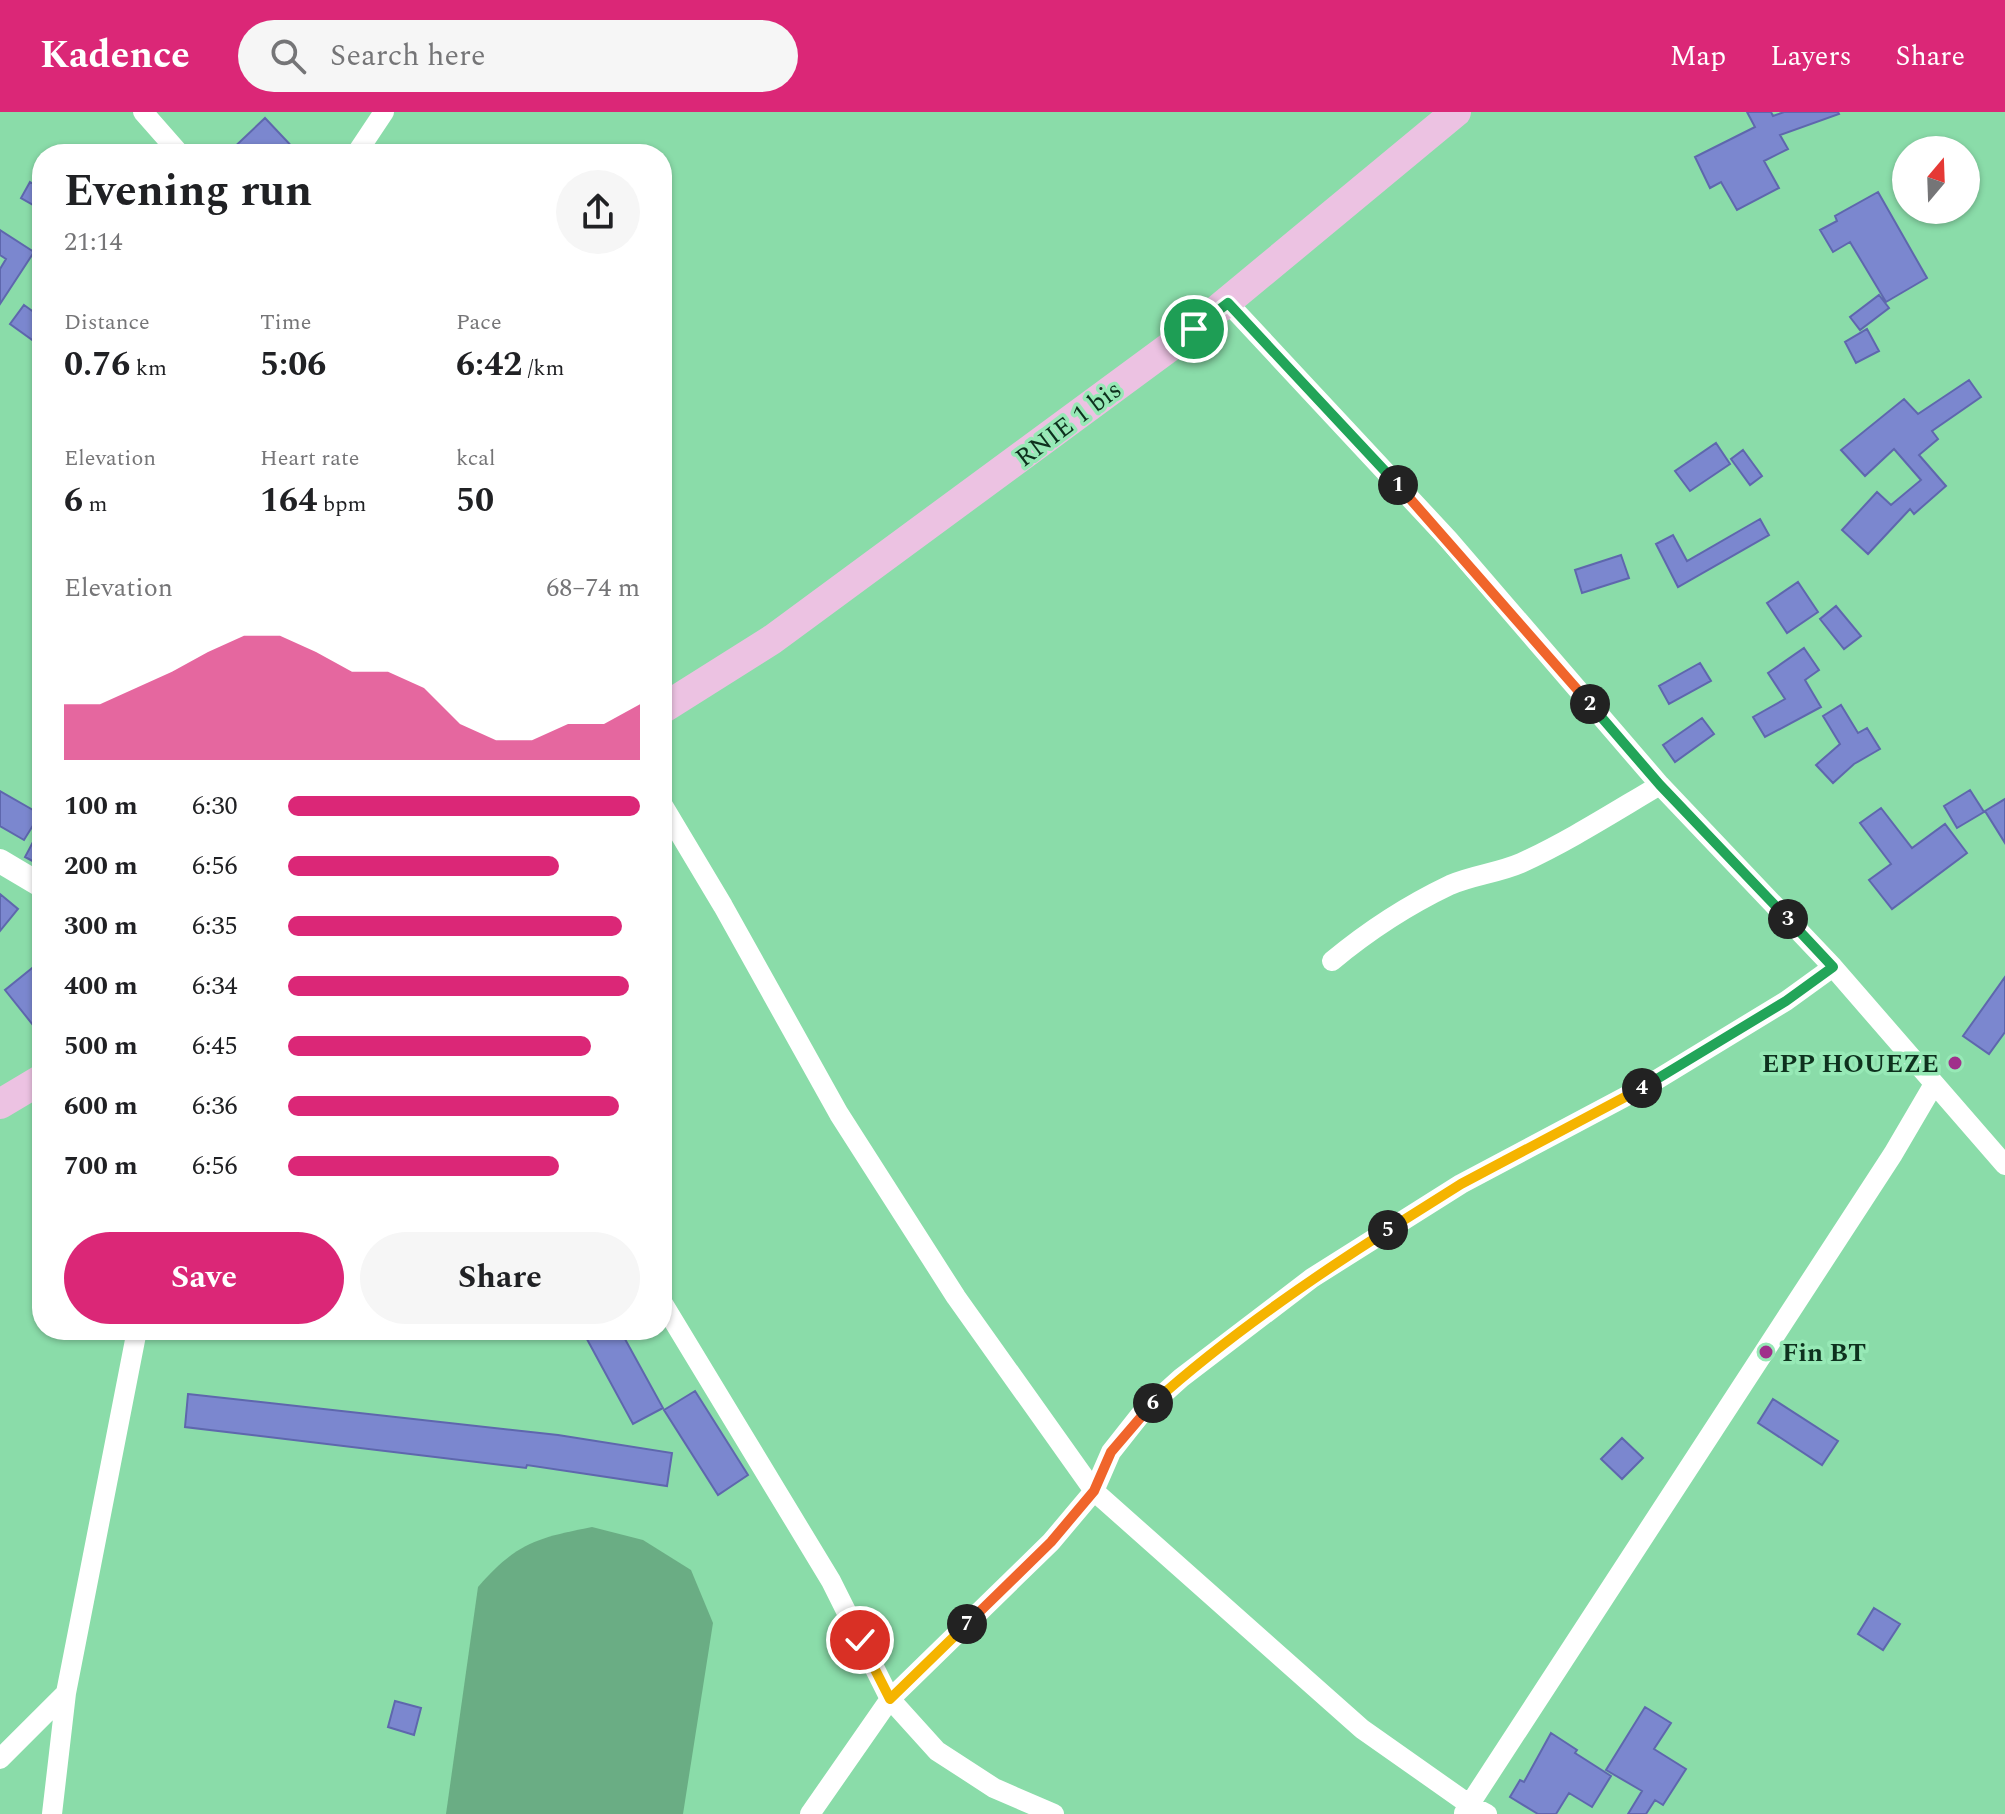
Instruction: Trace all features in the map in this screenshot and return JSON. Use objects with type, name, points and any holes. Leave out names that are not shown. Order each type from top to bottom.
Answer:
[{"type":"main road","name":"RNIE 1 bis","points":[[672,703],[773,639],[918,535],[1228,303],[1456,112]]},
{"type":"main road","points":[[0,1104],[32,1085]]},
{"type":"street","points":[[143,112],[171,144]]},
{"type":"street","points":[[363,144],[384,112]]},
{"type":"street","points":[[1228,303],[1448,539],[1660,785],[1833,967],[2005,1165]]},
{"type":"street","points":[[1332,961],[1371,930],[1431,895],[1478,875],[1517,865],[1564,842],[1660,785]]},
{"type":"street","points":[[672,821],[839,1114],[956,1297],[1094,1491],[1362,1729],[1473,1811],[1885,1167],[1934,1084]]},
{"type":"street","points":[[0,861],[32,880]]},
{"type":"street","points":[[810,1814],[890,1699],[1051,1542],[1094,1491],[1111,1452],[1141,1414],[1181,1378],[1312,1278],[1461,1184],[1653,1082],[1786,1001],[1833,967]]},
{"type":"street","points":[[672,1319],[831,1581],[890,1699],[937,1751],[994,1788],[1054,1814]]},
{"type":"street","points":[[52,1814],[66,1693],[135,1340]]},
{"type":"street","points":[[0,1759],[66,1693]]},
{"type":"green space","points":[[592,1527],[643,1540],[691,1570],[713,1623],[683,1814],[446,1814],[478,1587],[504,1561],[529,1545]]},
{"type":"building","points":[[1747,112],[1771,112],[1773,116],[1784,112],[1839,114],[1780,135],[1788,149],[1764,161],[1779,188],[1737,210],[1721,182],[1710,188],[1695,157],[1755,127]]},
{"type":"building","points":[[265,118],[290,144],[238,144]]},
{"type":"building","points":[[30,182],[32,183],[32,204],[21,198]]},
{"type":"building","points":[[1878,192],[1892,217],[1892,224],[1896,224],[1927,278],[1886,302],[1850,242],[1833,252],[1820,230],[1837,221],[1835,216]]},
{"type":"building","points":[[0,230],[32,251],[0,304],[0,269],[6,259],[0,255]]},
{"type":"building","points":[[1879,295],[1889,308],[1860,330],[1850,317]]},
{"type":"building","points":[[24,305],[32,311],[32,340],[10,324]]},
{"type":"building","points":[[1867,329],[1879,351],[1856,363],[1845,342]]},
{"type":"building","points":[[1969,380],[1981,397],[1932,431],[1938,439],[1919,455],[1946,486],[1914,514],[1910,509],[1868,554],[1842,530],[1877,492],[1891,505],[1921,480],[1894,449],[1865,476],[1841,450],[1904,399],[1918,414]]},
{"type":"building","points":[[1716,443],[1730,464],[1690,491],[1675,471]]},
{"type":"building","points":[[1743,450],[1762,476],[1750,485],[1731,459]]},
{"type":"building","points":[[1760,519],[1769,535],[1678,587],[1656,544],[1673,535],[1687,561]]},
{"type":"building","points":[[1621,555],[1629,578],[1582,593],[1575,570]]},
{"type":"building","points":[[1798,582],[1818,612],[1787,633],[1767,603]]},
{"type":"building","points":[[1836,606],[1861,636],[1844,649],[1820,619]]},
{"type":"building","points":[[1804,648],[1819,670],[1805,680],[1821,707],[1765,737],[1753,717],[1785,699],[1768,673]]},
{"type":"building","points":[[1700,663],[1711,681],[1669,704],[1659,686]]},
{"type":"building","points":[[1841,705],[1858,733],[1867,728],[1880,749],[1854,764],[1833,783],[1816,765],[1840,744],[1823,716]]},
{"type":"building","points":[[1702,718],[1714,734],[1675,762],[1663,745]]},
{"type":"building","points":[[1970,790],[1984,812],[1957,828],[1944,806]]},
{"type":"building","points":[[0,791],[32,809],[32,827],[24,840],[0,826]]},
{"type":"building","points":[[2005,799],[2005,843],[1985,811]]},
{"type":"building","points":[[1881,808],[1912,848],[1945,824],[1967,853],[1892,909],[1869,880],[1891,864],[1860,823]]},
{"type":"building","points":[[32,844],[32,861],[25,857]]},
{"type":"building","points":[[0,894],[18,909],[0,931]]},
{"type":"building","points":[[32,968],[32,1024],[5,990]]},
{"type":"building","points":[[2005,977],[2005,1032],[1989,1054],[1963,1036]]},
{"type":"building","points":[[587,1340],[626,1340],[663,1408],[633,1424]]},
{"type":"building","points":[[695,1391],[748,1475],[718,1495],[664,1410]]},
{"type":"building","points":[[188,1394],[558,1435],[672,1453],[667,1486],[527,1465],[526,1468],[185,1427]]},
{"type":"building","points":[[1773,1399],[1838,1441],[1822,1465],[1758,1423]]},
{"type":"building","points":[[1622,1438],[1643,1458],[1622,1479],[1601,1459]]},
{"type":"building","points":[[1874,1608],[1900,1624],[1883,1650],[1858,1634]]},
{"type":"building","points":[[395,1701],[421,1708],[414,1735],[388,1727]]},
{"type":"building","points":[[1645,1707],[1671,1723],[1654,1749],[1686,1769],[1663,1805],[1655,1800],[1646,1814],[1628,1814],[1642,1791],[1606,1770]]},
{"type":"building","points":[[1551,1733],[1611,1776],[1592,1807],[1569,1793],[1556,1814],[1538,1814],[1510,1797],[1520,1780],[1524,1782]]},
{"type":"place","name":"EPP HOUEZE","points":[[1955,1063]]},
{"type":"place","name":"Fin BT","points":[[1766,1352]]},
{"type":"route","points":[[860,1640],[890,1699],[1051,1542],[1094,1491],[1111,1452],[1141,1414],[1181,1378],[1312,1278],[1461,1184],[1653,1082],[1786,1001],[1833,967],[1660,785],[1448,539],[1228,303],[1194,329]]}]
